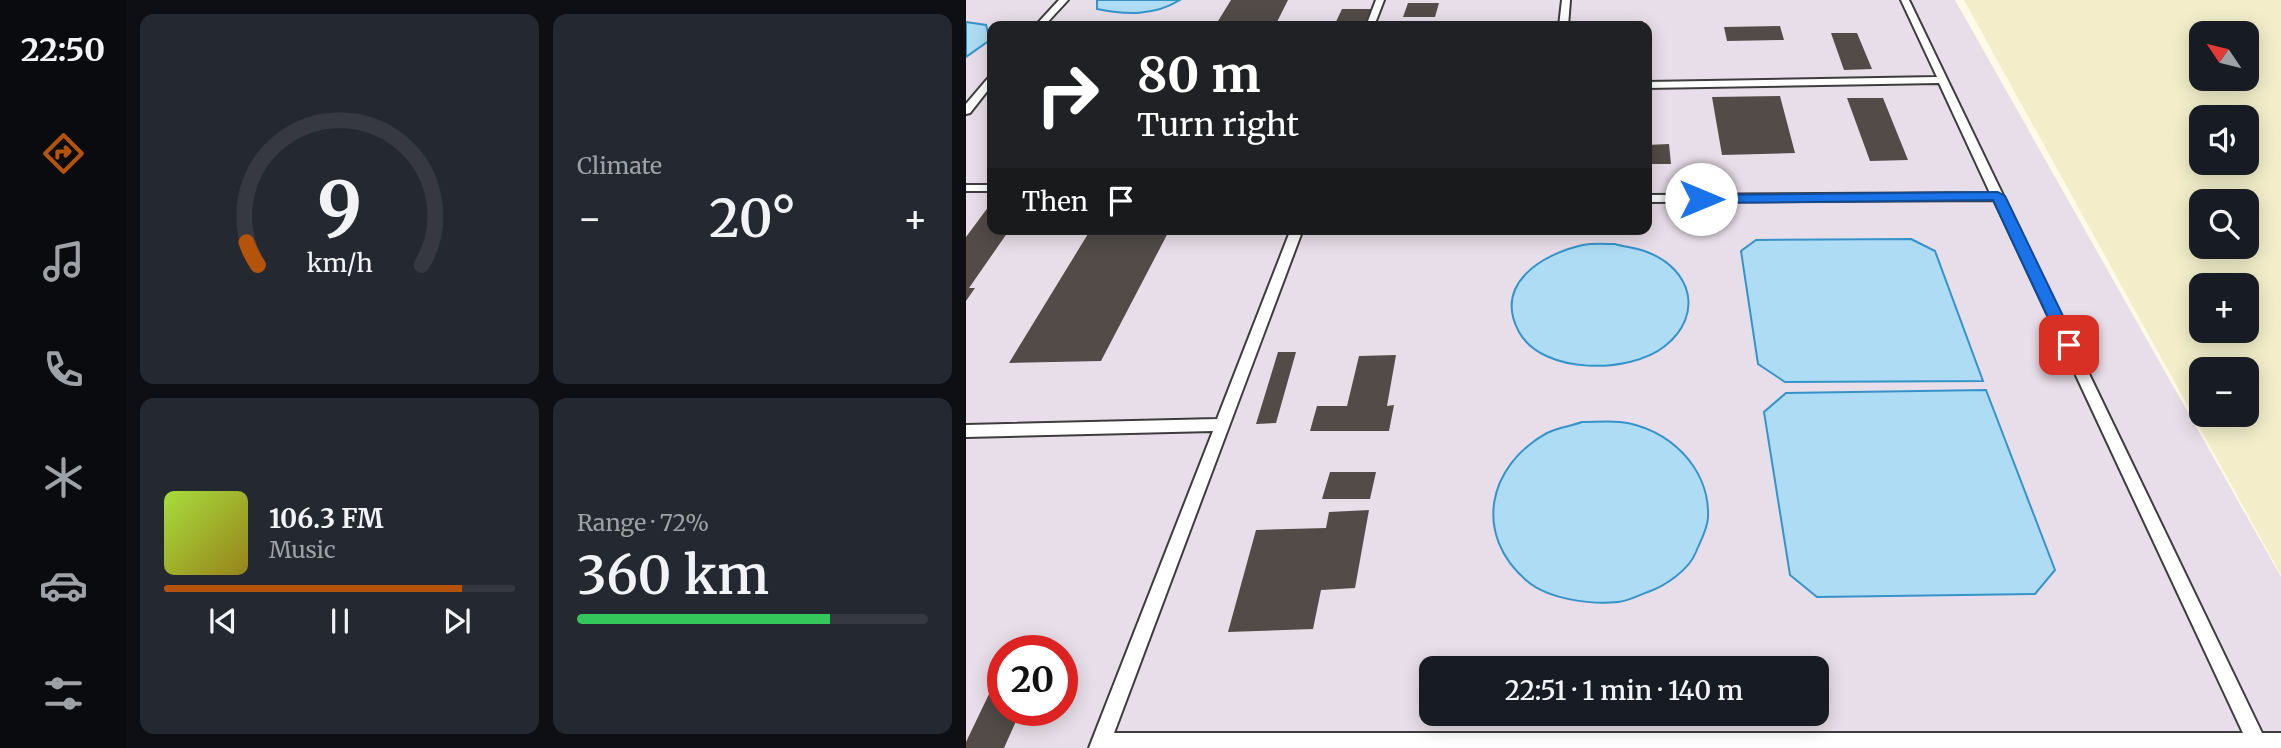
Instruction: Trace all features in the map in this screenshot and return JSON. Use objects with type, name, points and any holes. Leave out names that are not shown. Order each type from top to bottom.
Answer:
[{"type":"lane","points":[[1044,21],[1064,0]]},
{"type":"lane","points":[[1372,21],[1380,0]]},
{"type":"lane","points":[[1564,21],[1566,0]]},
{"type":"lane","points":[[1905,0],[2257,743]]},
{"type":"lane","points":[[1652,85],[1944,80]]},
{"type":"lane","points":[[966,111],[987,85]]},
{"type":"lane","points":[[966,188],[987,188]]},
{"type":"lane","points":[[1652,199],[1998,196]]},
{"type":"lane","points":[[1295,235],[1100,746],[2281,743]]},
{"type":"lane","points":[[966,431],[1222,425]]},
{"type":"shaded area","points":[[966,0],[1955,0],[2189,414],[2189,427],[2196,427],[2281,577],[2281,748],[966,748]]},
{"type":"shaded area","points":[[1964,0],[2281,0],[2281,575],[2199,427],[2259,427],[2259,357],[2189,357],[2189,408]]},
{"type":"water","points":[[1097,0],[1180,0],[1160,9],[1129,13],[1097,9]]},
{"type":"water","points":[[966,22],[986,25],[987,42],[966,57]]},
{"type":"water","points":[[1911,239],[1935,251],[1983,381],[1785,382],[1758,364],[1741,251],[1756,240]]},
{"type":"water","points":[[1587,244],[1615,244],[1643,251],[1662,260],[1683,281],[1688,294],[1688,307],[1685,321],[1677,334],[1665,346],[1650,355],[1631,362],[1610,365],[1567,363],[1547,356],[1531,346],[1519,332],[1513,315],[1512,299],[1526,274],[1538,264],[1567,249]]},
{"type":"water","points":[[1986,390],[2055,570],[2035,594],[1817,597],[1790,575],[1764,412],[1786,393]]},
{"type":"water","points":[[1582,422],[1615,422],[1638,426],[1669,441],[1694,467],[1707,499],[1707,526],[1688,565],[1662,586],[1622,601],[1595,603],[1570,599],[1536,587],[1510,563],[1499,543],[1494,523],[1494,502],[1500,482],[1511,464],[1527,447],[1547,433]]},
{"type":"building","points":[[1231,0],[1288,0],[1278,21],[1218,21]]},
{"type":"building","points":[[1408,3],[1439,3],[1435,17],[1403,17]]},
{"type":"building","points":[[1342,9],[1371,9],[1366,21],[1336,21]]},
{"type":"building","points":[[1780,26],[1784,40],[1727,41],[1724,27]]},
{"type":"building","points":[[1831,33],[1857,33],[1872,69],[1844,70]]},
{"type":"building","points":[[1780,96],[1795,153],[1722,155],[1712,97]]},
{"type":"building","points":[[1847,98],[1883,98],[1908,160],[1870,161]]},
{"type":"building","points":[[1669,144],[1671,164],[1652,164],[1652,145]]},
{"type":"building","points":[[987,209],[987,235],[1006,235],[969,288],[975,288],[966,301],[966,237]]},
{"type":"building","points":[[1087,235],[1167,235],[1101,361],[1009,363]]},
{"type":"building","points":[[1278,352],[1296,352],[1276,423],[1256,424]]},
{"type":"building","points":[[1396,355],[1387,406],[1394,405],[1389,431],[1310,431],[1317,406],[1347,406],[1359,356]]},
{"type":"building","points":[[1330,472],[1376,472],[1370,499],[1322,499]]},
{"type":"building","points":[[1369,510],[1355,588],[1321,590],[1313,629],[1228,632],[1256,530],[1326,528],[1329,512]]},
{"type":"building","points":[[987,698],[987,726],[1014,726],[1004,748],[966,748],[966,742]]},
{"type":"route","points":[[1701,199],[1998,196],[2069,345]]}]
